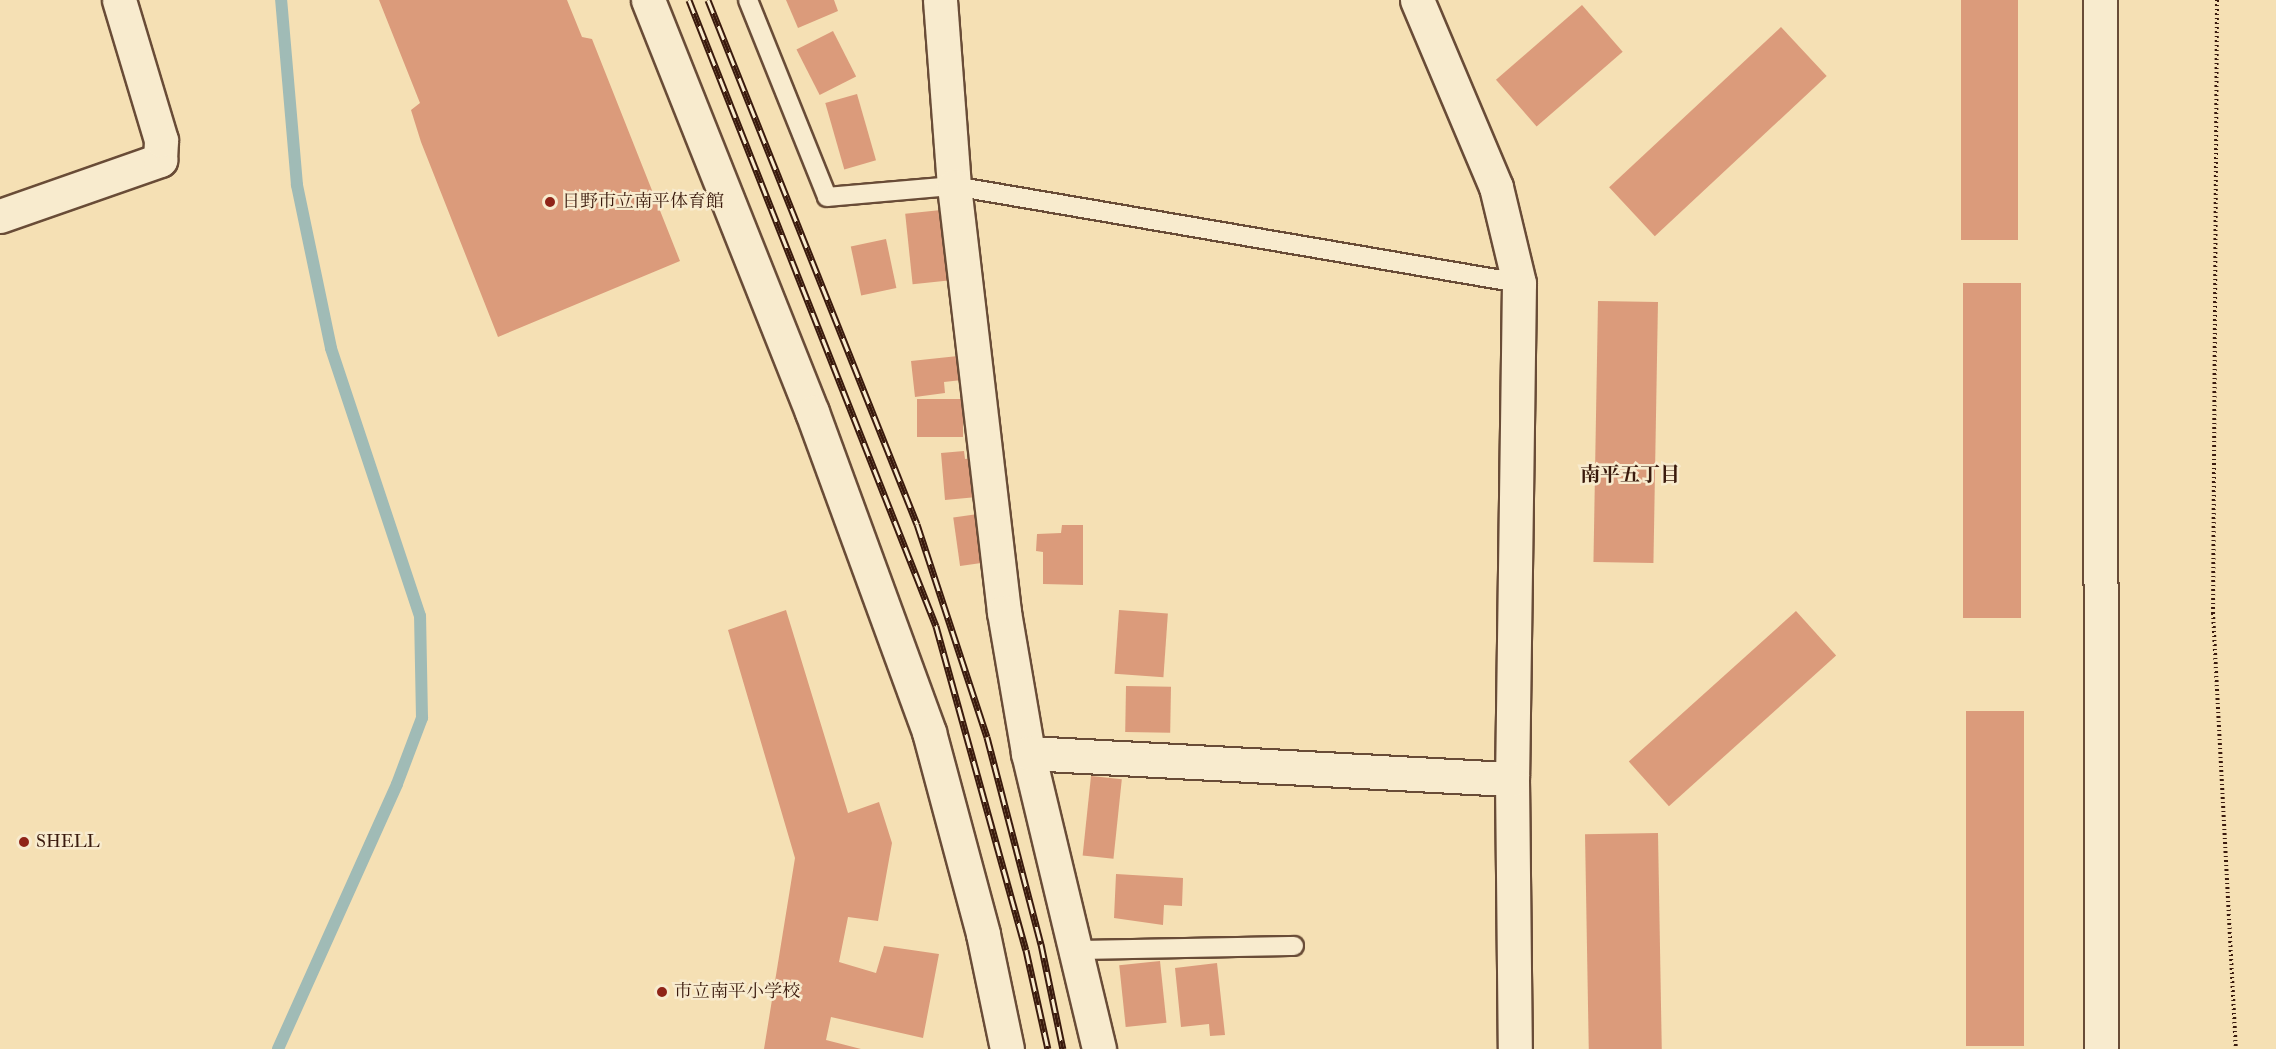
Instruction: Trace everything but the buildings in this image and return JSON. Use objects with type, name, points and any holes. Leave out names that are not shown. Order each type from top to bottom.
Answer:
[{"type":"street","points":[[0,216],[160,160],[161,140],[119,0]]},
{"type":"street","points":[[648,0],[812,412],[929,732],[983,934],[1007,1049]]},
{"type":"street","points":[[940,0],[954,186],[1004,612],[1028,753],[1099,1049]]},
{"type":"street","points":[[1417,0],[1496,187],[1519,283],[1512,780],[1515,1049]]},
{"type":"street","points":[[2100,0],[2101,1049]]},
{"type":"street","points":[[1028,753],[1512,780]]},
{"type":"lane","points":[[748,0],[827,197],[954,186],[1519,283]]},
{"type":"lane","points":[[1076,950],[1294,946]]},
{"type":"path","points":[[2217,0],[2213,613],[2236,1049]]},
{"type":"waterway","points":[[278,1049],[397,784],[422,718],[420,616],[331,348],[297,185],[281,0]]},
{"type":"railway","points":[[689,0],[936,626],[1026,950],[1048,1049]]},
{"type":"railway","points":[[708,0],[917,524],[987,737],[1041,944],[1063,1049]]},
{"type":"place","name":"日野市立南平体育館","points":[[550,202]]},
{"type":"place","name":"SHELL","points":[[24,842]]},
{"type":"place","name":"市立南平小学校","points":[[662,992]]},
{"type":"district","name":"南平五丁目","points":[[1630,474]]}]
